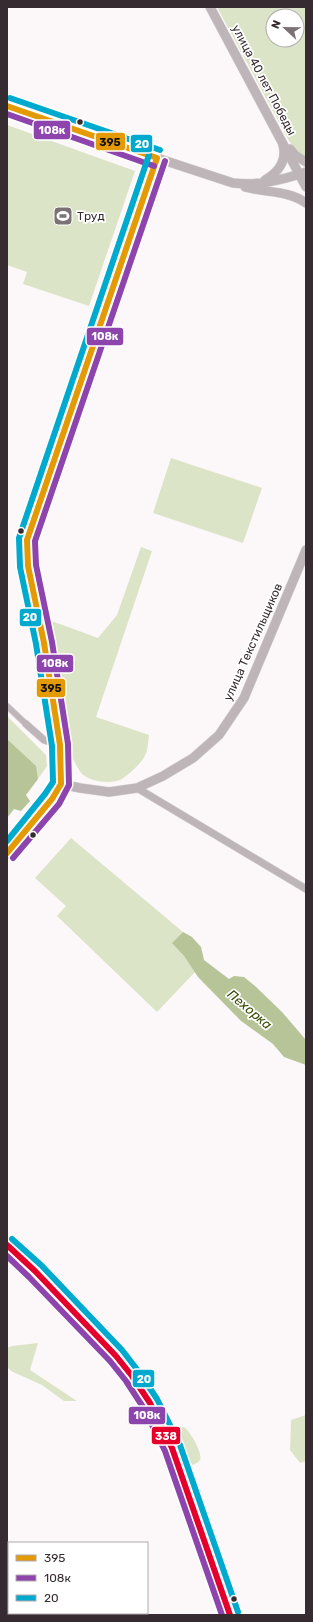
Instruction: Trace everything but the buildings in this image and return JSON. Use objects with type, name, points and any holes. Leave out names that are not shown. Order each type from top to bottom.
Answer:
[{"type":"main road","points":[[7,106],[157,158],[27,540],[30,577],[44,643],[60,745],[61,784],[52,799],[7,853]]},
{"type":"main road","points":[[7,1245],[35,1271],[116,1356],[150,1403],[172,1448],[230,1615]]},
{"type":"street","name":"улица 40 лет Победы","points":[[210,7],[280,136],[303,173],[306,186]]},
{"type":"street","points":[[280,136],[295,155],[306,162]]},
{"type":"street","points":[[255,184],[271,177],[281,165],[284,153],[280,136]]},
{"type":"street","points":[[157,158],[255,190],[288,194],[306,203]]},
{"type":"street","points":[[233,183],[255,184],[303,173]]},
{"type":"street","name":"улица Текстильщиков","points":[[61,784],[109,792],[137,788],[163,776],[193,758],[219,735],[244,698],[306,550]]},
{"type":"street","points":[[7,706],[44,740],[60,745]]},
{"type":"street","points":[[137,788],[306,889]]},
{"type":"shaded area","points":[[217,7],[306,7],[306,157],[298,152],[289,141]]},
{"type":"shaded area","name":"Труд","points":[[7,125],[135,171],[89,306],[23,284],[27,272],[7,265]]},
{"type":"shaded area","points":[[171,458],[262,488],[243,543],[153,513]]},
{"type":"shaded area","points":[[141,547],[152,551],[96,717],[149,735],[148,747],[145,756],[125,777],[111,782],[100,782],[90,779],[82,774],[72,755],[49,620],[98,638],[117,615]]},
{"type":"shaded area","points":[[7,716],[46,755],[47,766],[38,779],[35,766],[7,739]]},
{"type":"shaded area","points":[[71,838],[183,932],[173,943],[195,972],[157,1012],[57,916],[66,906],[35,878]]},
{"type":"shaded area","points":[[38,1343],[30,1370],[77,1401],[64,1401],[42,1385],[11,1371],[7,1367],[7,1348]]},
{"type":"shaded area","points":[[306,1415],[306,1461],[300,1463],[290,1450],[291,1420]]},
{"type":"shaded area","points":[[184,1427],[187,1429],[200,1452],[200,1460],[192,1465],[180,1438],[180,1428]]},
{"type":"water","points":[[7,739],[36,766],[38,779],[26,795],[30,801],[21,811],[14,809],[7,818]]},
{"type":"water","name":"Пехорка","points":[[183,932],[192,937],[201,947],[204,960],[229,979],[234,976],[244,977],[282,1012],[306,1040],[306,1065],[284,1057],[273,1044],[241,1021],[198,977],[184,956],[172,943]]},
{"type":"transit line","name":"20","points":[[10,98],[160,150]]},
{"type":"transit line","name":"395","points":[[7,106],[157,158]]},
{"type":"transit line","name":"108к","points":[[7,114],[154,166]]},
{"type":"transit line","name":"20","points":[[7,841],[53,782],[52,746],[36,644],[20,567],[19,538],[149,155]]},
{"type":"transit line","name":"395","points":[[7,853],[52,799],[61,784],[60,745],[44,643],[28,566],[27,540],[157,158]]},
{"type":"transit line","name":"108к","points":[[13,858],[59,804],[69,785],[68,744],[52,642],[36,565],[35,541],[165,161]]},
{"type":"transit line","name":"20","points":[[12,1239],[41,1265],[122,1350],[157,1399],[180,1445],[238,1612]]},
{"type":"transit line","name":"338","points":[[7,1245],[35,1271],[116,1356],[132,1376],[150,1403],[172,1448],[230,1615]]},
{"type":"transit line","name":"108к","points":[[7,1256],[110,1361],[126,1381],[143,1407],[165,1451],[222,1615]]},
{"type":"place","name":"Труд","points":[[63,216]]}]
